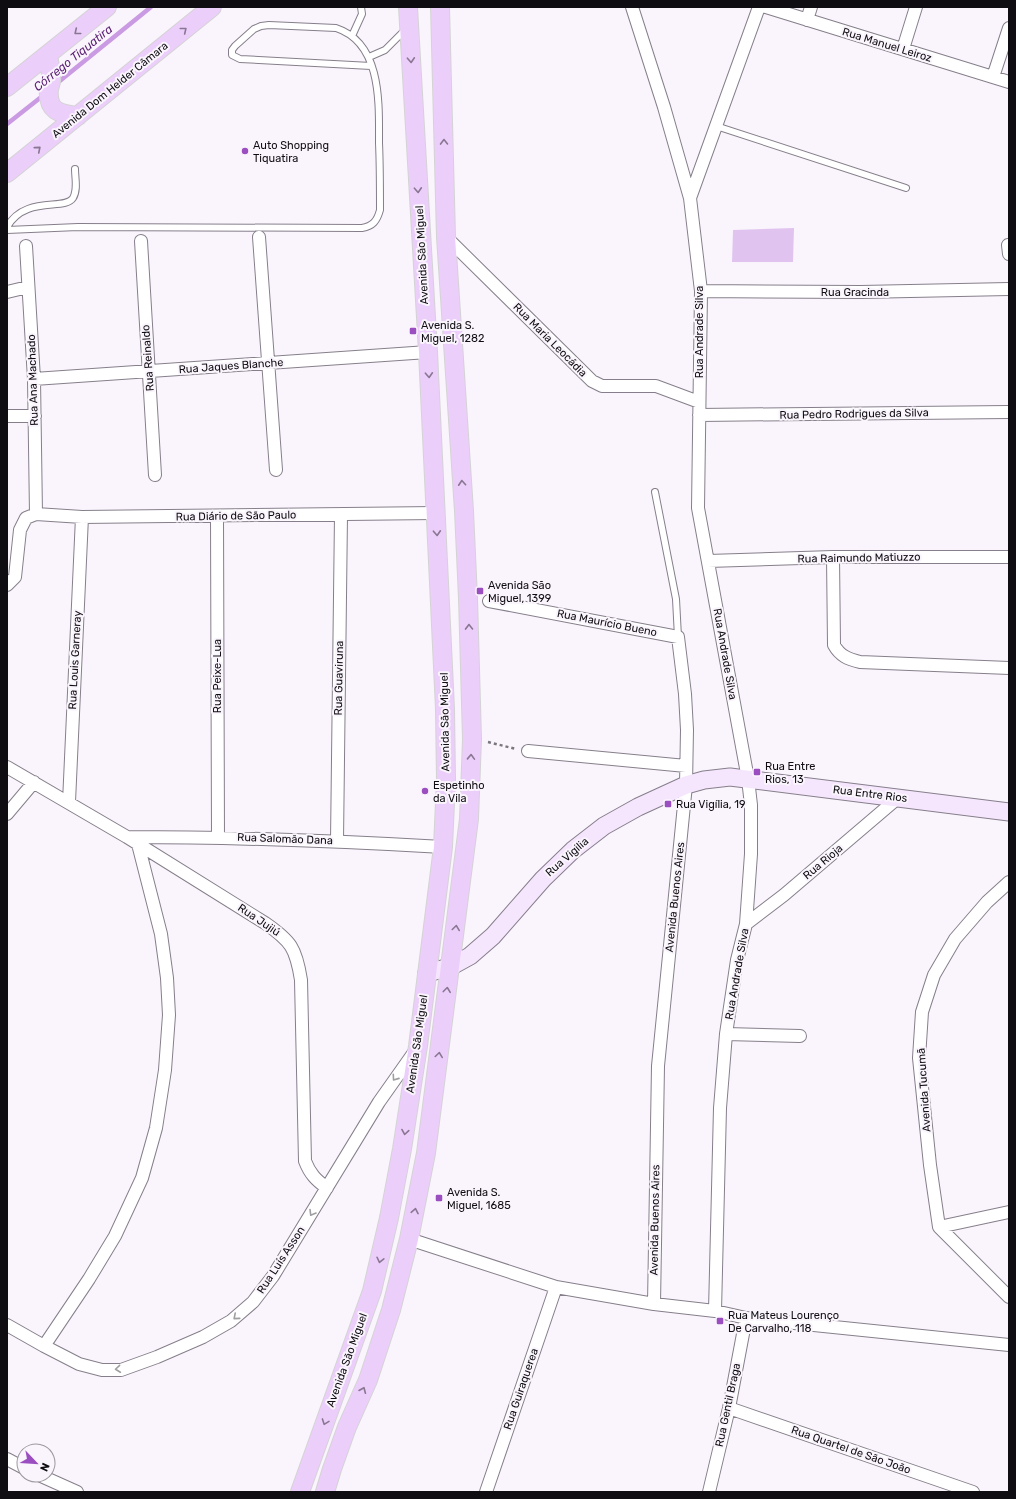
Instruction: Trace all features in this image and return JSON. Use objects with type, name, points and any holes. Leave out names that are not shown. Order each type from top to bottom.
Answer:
[{"type":"main road","points":[[7,87],[107,7]]},
{"type":"main road","name":"Avenida Dom Helder Câmara","points":[[7,173],[212,7]]},
{"type":"main road","name":"Avenida São Miguel","points":[[325,1492],[347,1427],[368,1380],[391,1310],[409,1238],[426,1153],[469,819],[472,738],[468,598],[446,237],[440,7]]},
{"type":"main road","name":"Avenida São Miguel","points":[[300,1492],[372,1291],[390,1218],[418,1046],[443,847],[446,780],[445,708],[428,352],[407,14]]},
{"type":"main road","points":[[48,55],[52,78],[49,92],[51,105],[56,111],[65,115],[78,116]]},
{"type":"street","points":[[632,7],[664,107],[690,198]]},
{"type":"street","name":"Rua Andrade Silva","points":[[715,1311],[720,1108],[726,1034],[737,960],[746,924],[751,854],[751,805],[748,780],[698,508],[701,291],[690,198],[759,7]]},
{"type":"street","name":"Rua Manuel Leiroz","points":[[766,7],[1009,82]]},
{"type":"street","points":[[807,20],[811,7]]},
{"type":"street","points":[[903,49],[916,7]]},
{"type":"street","points":[[994,77],[1009,28]]},
{"type":"street","points":[[259,237],[276,470]]},
{"type":"street","name":"Rua Maria Leocádia","points":[[446,237],[592,382],[602,386],[656,386],[699,402]]},
{"type":"street","name":"Rua Reinaldo","points":[[141,241],[155,475]]},
{"type":"street","name":"Rua Ana Machado","points":[[26,246],[34,379],[36,514]]},
{"type":"street","points":[[7,292],[28,287]]},
{"type":"street","name":"Rua Gracinda","points":[[701,291],[861,292],[1009,289]]},
{"type":"street","name":"Rua Jaques Blanche","points":[[34,379],[428,352]]},
{"type":"street","name":"Rua Pedro Rodrigues da Silva","points":[[699,415],[1009,412]]},
{"type":"street","points":[[7,416],[35,416]]},
{"type":"street","name":"Rua Diário de São Paulo","points":[[36,514],[82,517],[436,513]]},
{"type":"street","points":[[7,585],[15,577],[20,530],[26,518],[36,514]]},
{"type":"street","name":"Rua Guaviruna","points":[[337,841],[341,515]]},
{"type":"street","name":"Rua Peixe-Lua","points":[[217,516],[218,837]]},
{"type":"street","name":"Rua Louis Garneray","points":[[69,802],[82,517]]},
{"type":"street","points":[[833,557],[834,645],[839,653],[847,658],[860,662],[1009,668]]},
{"type":"street","name":"Rua Raimundo Matiuzzo","points":[[708,561],[833,557],[1009,557]]},
{"type":"street","name":"Rua Maurício Bueno","points":[[489,601],[678,637]]},
{"type":"street","name":"Avenida Buenos Aires","points":[[654,1304],[658,1066],[686,786],[685,694],[678,637]]},
{"type":"street","points":[[528,751],[686,766]]},
{"type":"street","name":"Rua Jujiú","points":[[7,767],[127,837],[276,930],[290,944],[298,961],[301,980],[305,1161],[309,1171],[327,1188]]},
{"type":"street","name":"Rua Entre Rios","points":[[730,778],[1009,812]]},
{"type":"street","name":"Rua Vigilia","points":[[427,973],[450,967],[470,956],[493,936],[543,879],[573,850],[604,826],[638,806],[686,786],[704,780],[730,778]]},
{"type":"street","points":[[7,814],[34,782]]},
{"type":"street","name":"Rua Rioja","points":[[746,924],[784,895],[899,798]]},
{"type":"street","name":"Rua Salomão Dana","points":[[127,837],[218,837],[337,841],[443,847]]},
{"type":"street","points":[[44,1346],[89,1279],[115,1236],[142,1178],[156,1128],[165,1070],[169,1015],[167,978],[161,934],[138,844]]},
{"type":"street","name":"Avenida Tucumã","points":[[939,1227],[930,1165],[919,1058],[922,1012],[934,975],[956,939],[987,902],[1009,882]]},
{"type":"street","points":[[726,1034],[800,1036]]},
{"type":"street","name":"Rua Luís Asson","points":[[7,1325],[79,1364],[102,1370],[121,1370],[157,1357],[203,1337],[231,1321],[253,1302],[273,1276],[379,1102],[418,1046]]},
{"type":"street","points":[[939,1227],[1009,1212]]},
{"type":"street","points":[[939,1227],[1009,1297]]},
{"type":"street","points":[[409,1238],[556,1287],[654,1304],[715,1311],[746,1318],[1009,1345]]},
{"type":"street","name":"Rua Guiraquerea","points":[[486,1492],[556,1287]]},
{"type":"street","name":"Rua Gentil Braga","points":[[709,1492],[746,1318]]},
{"type":"street","name":"Rua Quartel de São João","points":[[728,1408],[973,1492]]},
{"type":"street","points":[[7,1459],[16,1464]]},
{"type":"street","points":[[56,1483],[77,1492]]},
{"type":"lane","points":[[352,36],[362,14],[361,7]]},
{"type":"lane","points":[[369,57],[385,50],[407,14]]},
{"type":"lane","points":[[7,230],[78,227],[369,227],[375,223],[380,210],[379,99],[376,78],[369,57],[352,36],[336,28],[269,25],[254,29],[232,50],[232,55],[240,59],[371,66]]},
{"type":"lane","points":[[716,126],[906,188]]},
{"type":"lane","points":[[7,227],[14,217],[35,206],[65,203],[70,201],[76,192],[75,169]]},
{"type":"lane","name":"Avenida Buenos Aires","points":[[655,492],[676,599],[678,637]]},
{"type":"path","points":[[472,738],[528,751]]},
{"type":"shaded area","points":[[794,228],[793,262],[732,262],[733,230]]},
{"type":"waterway","name":"Córrego Tiquatira","points":[[56,84],[151,7]]},
{"type":"waterway","name":"Córrego Tiquatira","points":[[7,124],[45,94]]},
{"type":"place","name":"Auto Shopping Tiquatira","points":[[245,151]]},
{"type":"place","name":"Avenida S. Miguel, 1282","points":[[413,331]]},
{"type":"place","name":"Avenida São Miguel, 1399","points":[[480,591]]},
{"type":"place","name":"Rua Entre Rios, 13","points":[[757,772]]},
{"type":"place","name":"Espetinho da Vila","points":[[425,791]]},
{"type":"place","name":"Rua Vigília, 19","points":[[668,804]]},
{"type":"place","name":"Avenida S. Miguel, 1685","points":[[439,1198]]},
{"type":"place","name":"Rua Mateus Lourenço De Carvalho, 118","points":[[720,1321]]}]
